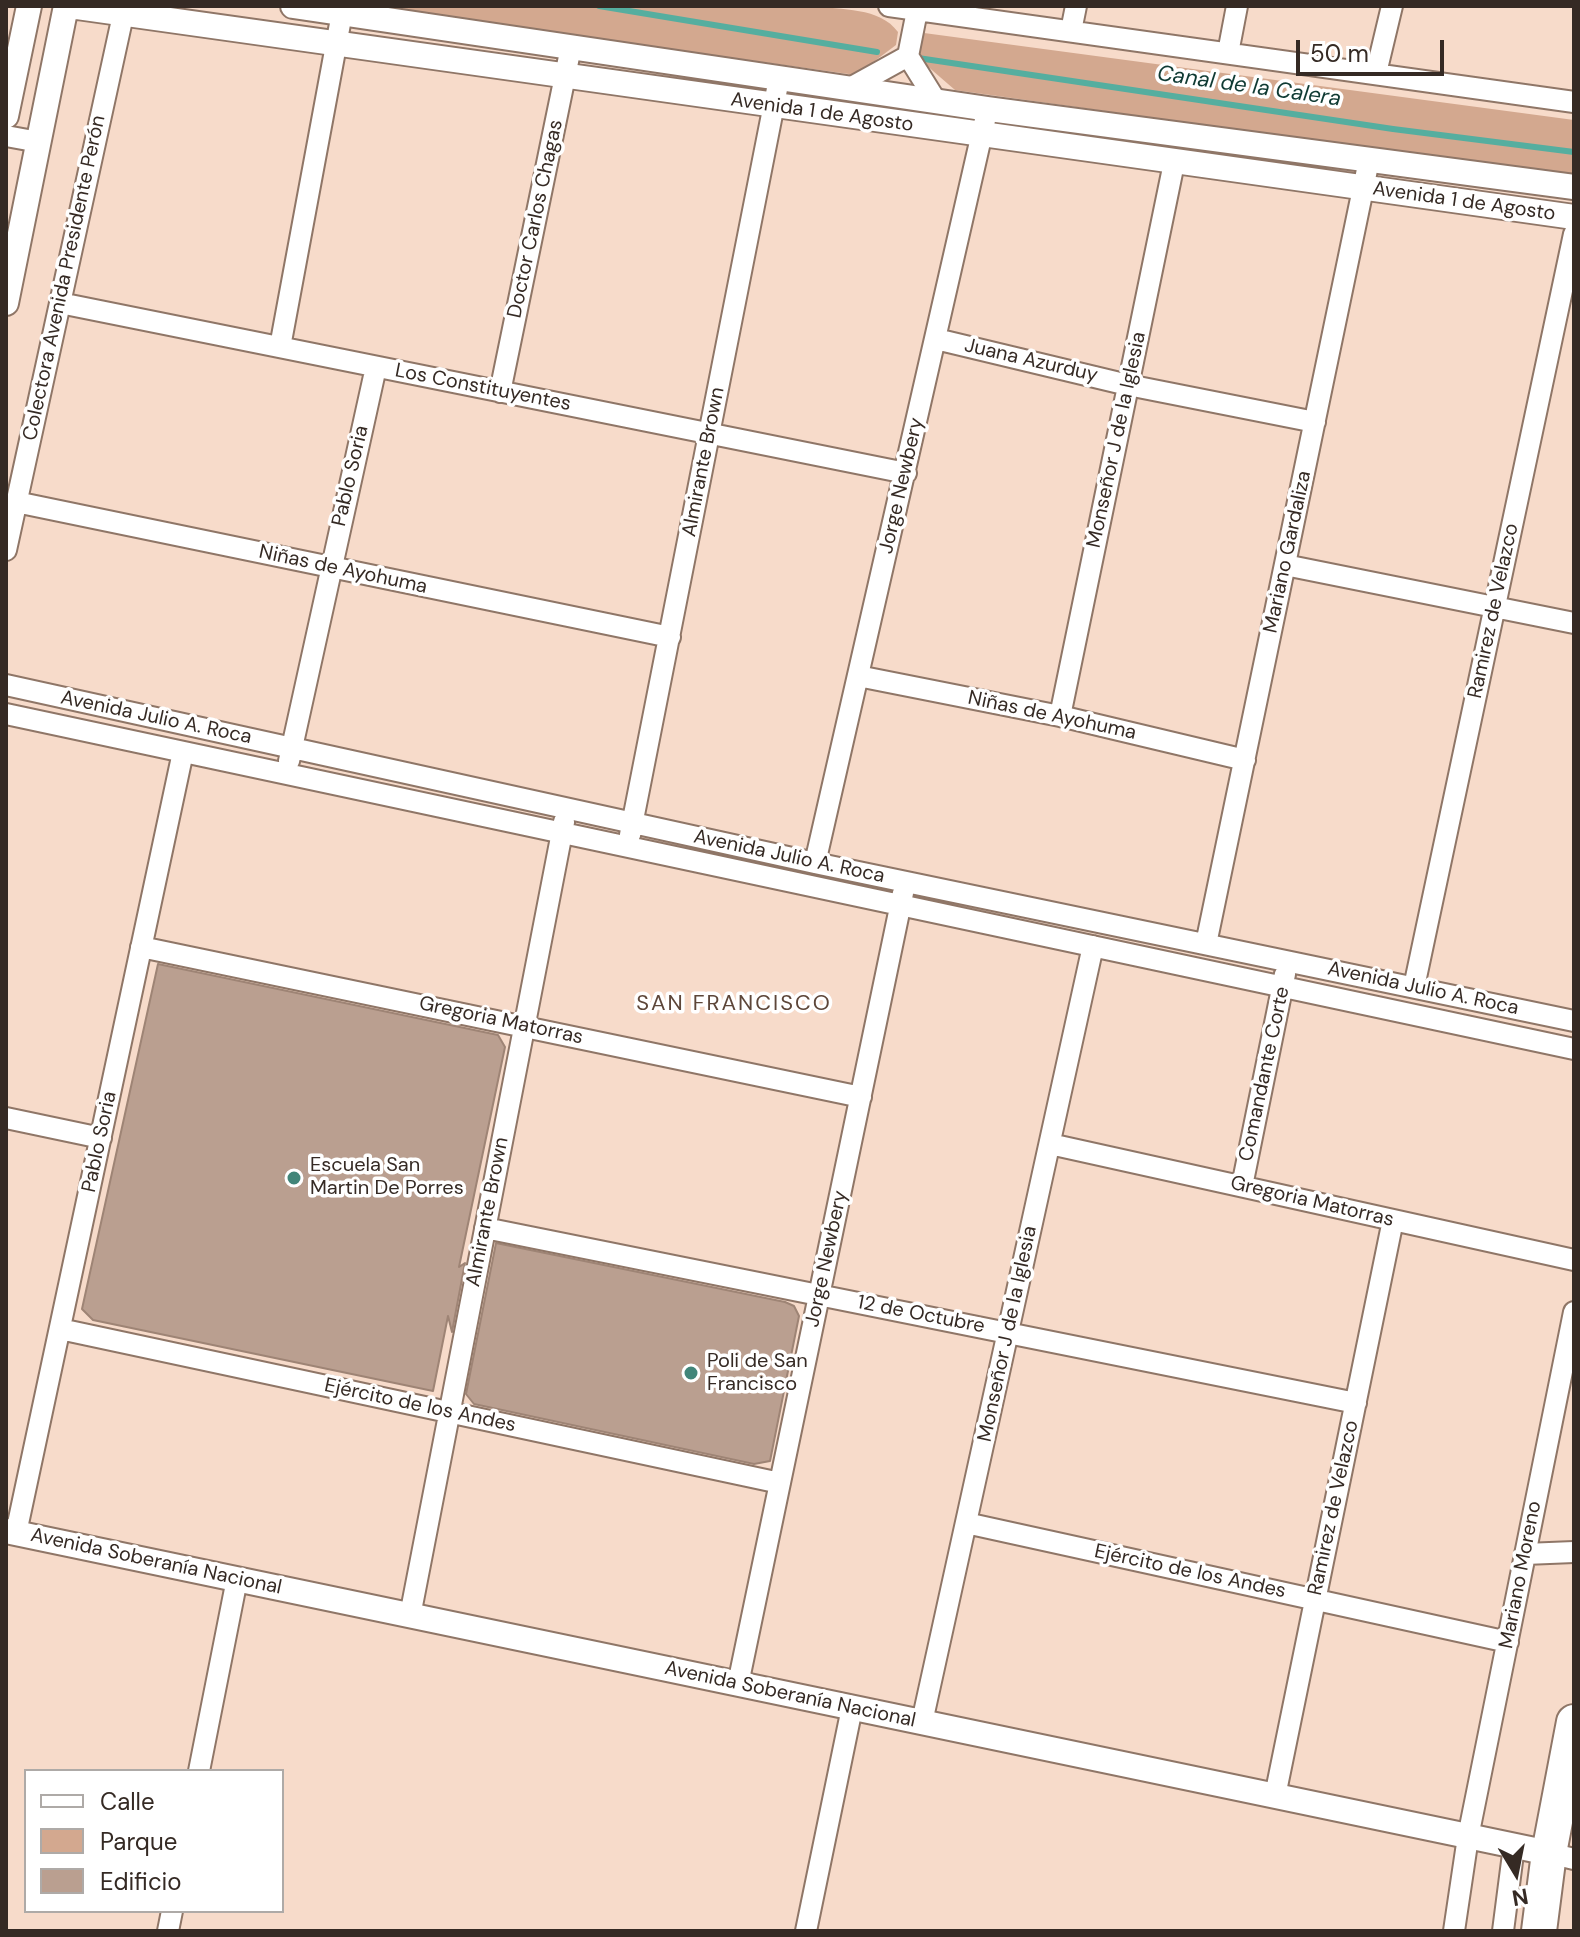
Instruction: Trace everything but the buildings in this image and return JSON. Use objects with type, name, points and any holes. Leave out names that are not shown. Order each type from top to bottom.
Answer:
[{"type":"highway","points":[[1539,1931],[1561,1856],[1574,1722]]},
{"type":"street","points":[[6,116],[29,6]]},
{"type":"street","points":[[6,303],[68,6]]},
{"type":"street","name":"Avenida 1 de Agosto","points":[[68,6],[124,10],[336,44],[982,137],[1574,217]]},
{"type":"street","name":"Avenida 1 de Agosto","points":[[293,6],[988,109],[1574,187]]},
{"type":"street","points":[[889,6],[1574,102]]},
{"type":"street","points":[[1071,31],[1076,6]]},
{"type":"street","points":[[1228,53],[1237,6]]},
{"type":"street","points":[[1376,73],[1392,6]]},
{"type":"street","points":[[918,8],[908,56],[936,101]]},
{"type":"street","name":"Colectora Avenida Presidente Perón","points":[[6,550],[124,10]]},
{"type":"street","points":[[280,347],[342,13]]},
{"type":"street","name":"Doctor Carlos Chagas","points":[[500,392],[571,47]]},
{"type":"street","points":[[850,88],[908,56]]},
{"type":"street","name":"Almirante Brown","points":[[628,847],[779,78]]},
{"type":"street","name":"Jorge Newbery","points":[[815,863],[988,109]]},
{"type":"street","points":[[6,136],[39,142]]},
{"type":"street","name":"Mariano Gardaliza","points":[[1206,944],[1369,160]]},
{"type":"street","name":"Monseñor J de la Iglesia","points":[[1060,716],[1174,163]]},
{"type":"street","name":"Ramirez de Velazco","points":[[1414,987],[1574,234]]},
{"type":"street","name":"Los Constituyentes","points":[[60,303],[906,473]]},
{"type":"street","name":"Juana Azurduy","points":[[936,339],[1128,385],[1315,422]]},
{"type":"street","name":"Pablo Soria","points":[[287,774],[376,367]]},
{"type":"street","name":"Niñas de Ayohuma","points":[[16,502],[670,637]]},
{"type":"street","points":[[1285,565],[1574,623]]},
{"type":"street","name":"Niñas de Ayohuma","points":[[858,676],[1060,716],[1245,760]]},
{"type":"street","name":"Avenida Julio A. Roca","points":[[6,685],[815,863],[1574,1021]]},
{"type":"street","name":"Avenida Julio A. Roca","points":[[6,714],[1574,1049]]},
{"type":"street","name":"Pablo Soria","points":[[11,1532],[60,1329],[183,752]]},
{"type":"street","name":"Almirante Brown","points":[[410,1616],[567,808]]},
{"type":"street","name":"Jorge Newbery","points":[[738,1684],[905,881]]},
{"type":"street","name":"Monseñor J de la Iglesia","points":[[922,1722],[1093,946]]},
{"type":"street","name":"Gregoria Matorras","points":[[141,947],[861,1097]]},
{"type":"street","name":"Comandante Corte","points":[[1242,1186],[1288,961]]},
{"type":"street","points":[[6,1118],[101,1138]]},
{"type":"street","name":"Gregoria Matorras","points":[[1050,1144],[1574,1260]]},
{"type":"street","name":"Ramirez de Velazco","points":[[1275,1796],[1393,1220]]},
{"type":"street","name":"12 de Octubre","points":[[485,1228],[1356,1403]]},
{"type":"street","name":"Mariano Moreno","points":[[1454,1931],[1468,1837],[1574,1312]]},
{"type":"street","name":"Ejército de los Andes","points":[[60,1329],[780,1483]]},
{"type":"street","name":"Ejército de los Andes","points":[[966,1523],[1508,1642]]},
{"type":"street","name":"Avenida Soberanía Nacional","points":[[11,1532],[1561,1856]]},
{"type":"street","points":[[1525,1554],[1574,1552]]},
{"type":"street","points":[[199,1769],[237,1579]]},
{"type":"street","points":[[806,1931],[852,1708]]},
{"type":"street","points":[[1503,1931],[1514,1846]]},
{"type":"green space","points":[[358,6],[813,6],[871,14],[898,32],[896,45],[856,75]]},
{"type":"green space","points":[[924,33],[1574,120],[1574,177],[955,90],[918,58]]},
{"type":"waterway","name":"Canal de la Calera","points":[[599,6],[877,52]]},
{"type":"waterway","name":"Canal de la Calera","points":[[918,58],[1393,129],[1574,152]]},
{"type":"place","name":"Escuela San Martin De Porres","points":[[294,1178]]},
{"type":"place","name":"Poli de San Francisco","points":[[691,1373]]},
{"type":"district","name":"SAN FRANCISCO","points":[[734,1004]]}]
